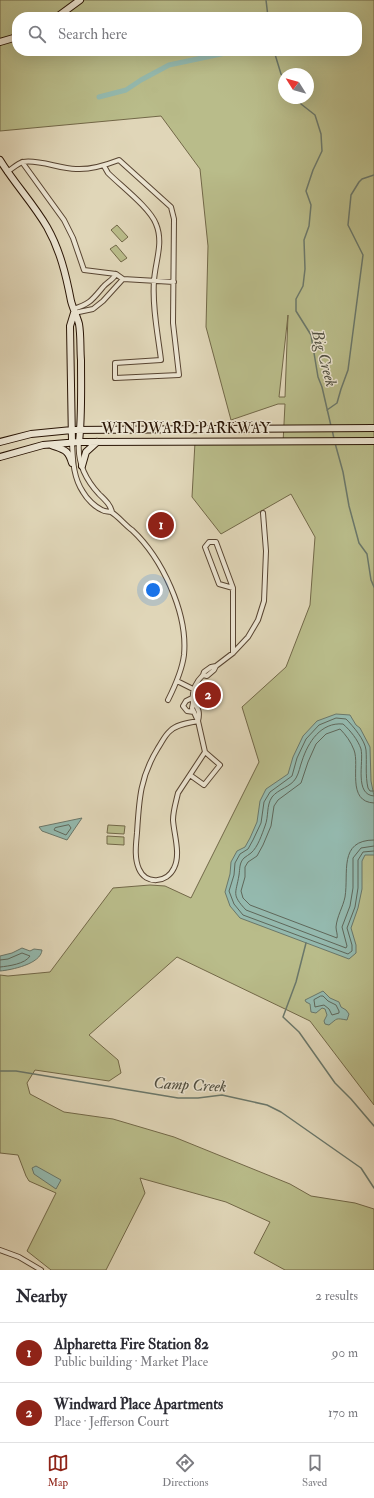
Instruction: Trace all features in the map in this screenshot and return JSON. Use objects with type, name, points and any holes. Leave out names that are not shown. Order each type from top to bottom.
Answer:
[{"type":"main road","points":[[64,12],[80,0]]},
{"type":"main road","points":[[0,42],[12,38]]},
{"type":"main road","points":[[0,160],[7,172],[38,213],[50,234],[66,273],[74,311],[79,324],[82,416],[79,442]]},
{"type":"main road","points":[[72,442],[70,326],[74,311]]},
{"type":"main road","points":[[70,355],[80,354]]},
{"type":"main road","name":"WINDWARD PARKWAY","points":[[0,442],[31,434],[72,430],[374,428]]},
{"type":"main road","name":"WINDWARD PARKWAY","points":[[0,457],[14,452],[50,444],[72,442],[374,441]]},
{"type":"main road","points":[[82,466],[86,452],[97,442]]},
{"type":"main road","points":[[50,444],[66,451],[69,454],[72,463]]},
{"type":"street","points":[[7,172],[22,162],[36,162],[78,170],[104,166],[119,160],[171,207],[174,219],[173,323],[179,375],[115,378],[115,363],[161,360],[154,300],[154,280],[160,241],[157,224],[151,214],[108,173],[104,166]]},
{"type":"street","points":[[22,162],[64,220],[73,238],[84,270],[116,274],[123,279],[174,282]]},
{"type":"street","points":[[74,311],[87,305],[104,286],[113,279],[116,274]]},
{"type":"street","points":[[74,311],[93,310],[123,279]]},
{"type":"street","points":[[87,305],[93,310]]},
{"type":"street","points":[[72,442],[72,463],[77,482],[83,493],[100,509],[112,512]]},
{"type":"street","points":[[79,442],[78,452],[88,480],[109,504],[112,512],[139,537],[152,552],[167,580],[177,604],[183,627],[184,656],[177,681],[168,700]]},
{"type":"street","points":[[190,775],[204,785],[220,765],[205,752],[198,721],[193,712],[193,689],[204,672],[209,671],[234,653],[248,637],[258,620],[264,601],[266,551],[263,513]]},
{"type":"street","points":[[234,588],[219,584],[204,547],[209,542],[216,542],[234,588],[234,653]]},
{"type":"street","points":[[177,681],[193,689]]},
{"type":"street","points":[[192,698],[186,701],[183,706],[187,711],[193,712],[198,710]]},
{"type":"street","points":[[193,703],[200,714],[198,721]]},
{"type":"street","points":[[198,721],[174,727],[170,731],[155,752],[144,776],[139,796],[136,849],[138,867],[141,874],[146,878],[153,880],[165,879],[174,869],[177,853],[173,812],[178,793],[205,752]]},
{"type":"street","points":[[0,1250],[19,1257],[41,1270]]},
{"type":"green space","points":[[0,0],[374,0],[374,1105],[310,1021],[177,957],[89,1035],[118,1060],[121,1073],[109,1081],[35,1070],[27,1083],[30,1094],[64,1112],[113,1119],[174,1137],[290,1184],[311,1196],[355,1203],[374,1209],[374,1270],[285,1270],[254,1253],[270,1222],[226,1202],[140,1178],[145,1193],[106,1270],[51,1270],[27,1251],[56,1193],[29,1181],[18,1155],[0,1153],[0,975],[8,976],[50,972],[113,888],[150,885],[165,886],[191,898],[259,762],[242,707],[286,667],[310,605],[315,537],[291,494],[221,534],[192,497],[195,442],[283,443],[285,404],[278,404],[231,420],[206,327],[208,246],[200,169],[161,116],[0,131]],"holes":[[[288,315],[285,397],[279,397]]]},
{"type":"green space","points":[[117,225],[128,237],[122,242],[111,230]]},
{"type":"green space","points":[[116,245],[127,258],[121,262],[110,249]]},
{"type":"green space","points":[[108,825],[125,826],[124,834],[107,833]]},
{"type":"green space","points":[[107,836],[124,837],[124,845],[107,844]]},
{"type":"water","points":[[336,714],[350,715],[356,725],[360,728],[370,747],[371,781],[374,796],[374,855],[365,855],[362,861],[362,889],[358,908],[351,928],[356,945],[356,953],[349,959],[240,918],[230,906],[225,892],[230,874],[231,862],[237,851],[245,847],[250,838],[257,822],[260,801],[266,789],[288,774],[293,757],[303,736],[317,721]]},
{"type":"water","points":[[82,818],[67,840],[42,831],[39,827]]},
{"type":"water","points":[[22,948],[30,951],[34,949],[42,950],[37,959],[31,963],[18,968],[0,971],[0,956],[12,953]]},
{"type":"water","points":[[323,991],[330,998],[339,1002],[341,1007],[346,1010],[349,1014],[347,1020],[337,1019],[329,1025],[325,1024],[324,1021],[327,1015],[325,1009],[322,1008],[316,1013],[311,1012],[310,1004],[305,1000]]},
{"type":"water","points":[[36,1166],[61,1180],[56,1189],[34,1174],[32,1168]]},
{"type":"waterway","name":"Big Creek","points":[[266,0],[267,12]]},
{"type":"waterway","points":[[99,97],[126,90],[169,65],[211,56]]},
{"type":"waterway","name":"Big Creek","points":[[276,56],[279,68]]},
{"type":"waterway","name":"Big Creek","points":[[301,104],[315,115],[321,134],[322,151],[313,170],[306,191],[311,205],[309,226],[304,240],[305,269],[303,286],[296,299],[296,311],[311,335],[318,377],[322,387],[331,426]]},
{"type":"waterway","points":[[327,410],[337,403],[348,370],[363,255],[348,225],[351,195],[362,179],[374,175]]},
{"type":"waterway","name":"Big Creek","points":[[332,429],[334,439]]},
{"type":"waterway","name":"Big Creek","points":[[335,443],[359,543],[367,554],[371,580],[374,587]]},
{"type":"waterway","points":[[306,943],[296,982],[283,1017],[299,1032],[335,1083],[374,1126]]},
{"type":"waterway","name":"Camp Creek","points":[[0,1071],[16,1071],[178,1098],[198,1098],[222,1095],[267,1105],[281,1112],[361,1168],[374,1188]]},
{"type":"place","name":"Alpharetta Fire Station 82","points":[[161,525]]},
{"type":"place","name":"Windward Place Apartments","points":[[208,695]]}]
